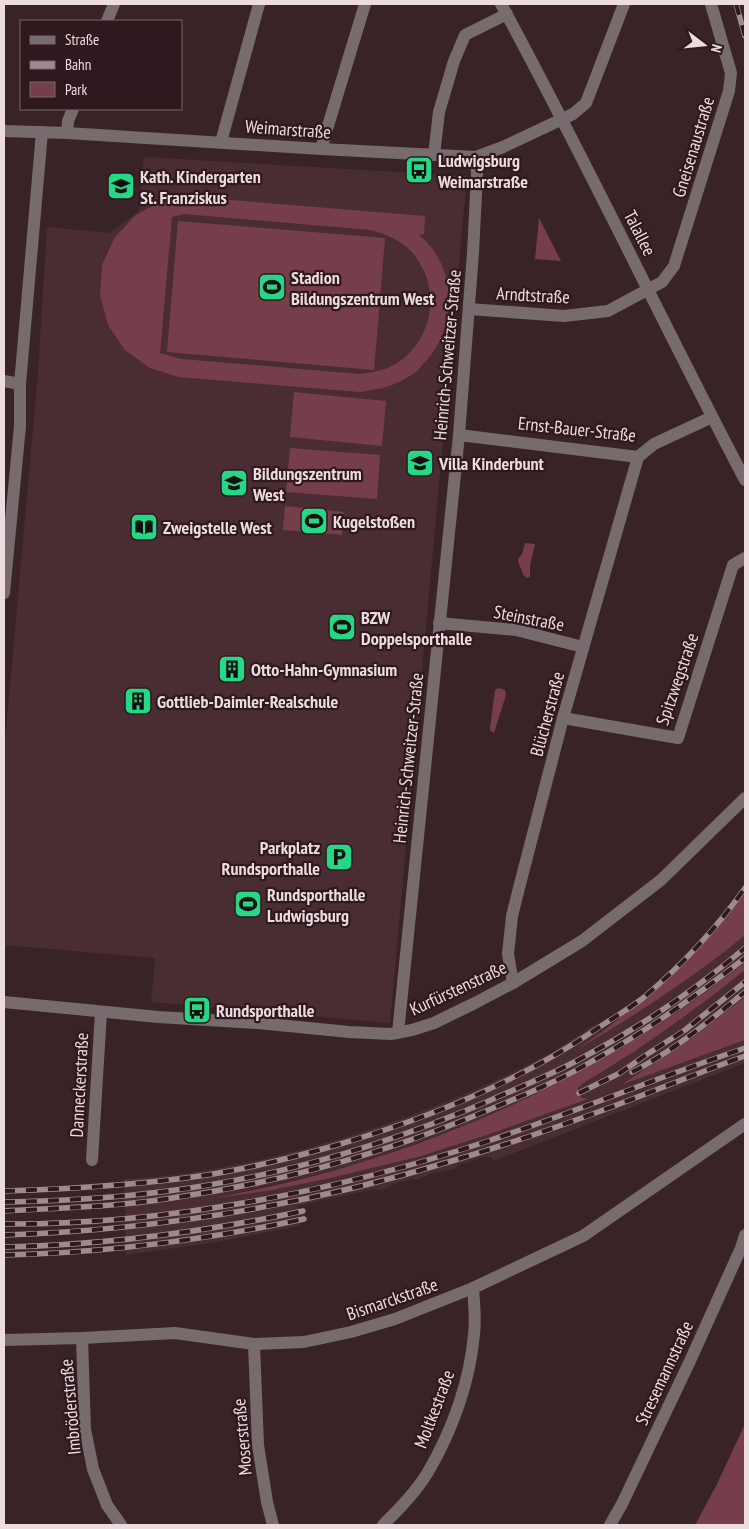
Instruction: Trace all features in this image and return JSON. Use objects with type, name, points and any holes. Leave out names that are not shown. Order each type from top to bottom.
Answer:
[{"type":"street","points":[[107,20],[114,4]]},
{"type":"street","points":[[221,142],[259,4]]},
{"type":"street","points":[[322,149],[365,4]]},
{"type":"street","name":"Weimarstraße","points":[[4,131],[476,157],[562,120],[586,103],[624,4]]},
{"type":"street","name":"Gneisenaustraße","points":[[648,288],[662,282],[674,266],[729,91],[731,74],[711,4]]},
{"type":"street","points":[[434,155],[439,112],[454,61],[465,35],[504,9]]},
{"type":"street","name":"Talallee","points":[[504,9],[745,480]]},
{"type":"street","points":[[67,133],[68,121],[73,110]]},
{"type":"street","points":[[4,593],[20,426],[20,384],[42,132]]},
{"type":"street","name":"Heinrich-Schweitzer-Straße","points":[[398,1033],[459,435],[469,309],[476,194],[476,157]]},
{"type":"street","name":"Arndtstraße","points":[[469,309],[564,316],[608,311],[648,288]]},
{"type":"street","points":[[4,381],[20,384]]},
{"type":"street","name":"Ernst-Bauer-Straße","points":[[459,435],[638,457],[654,444],[712,416]]},
{"type":"street","name":"Blücherstraße","points":[[513,983],[508,954],[512,916],[563,718],[638,457]]},
{"type":"street","name":"Spitzwegstraße","points":[[563,718],[678,738],[733,565],[745,558]]},
{"type":"street","name":"Steinstraße","points":[[439,623],[516,630],[584,647]]},
{"type":"street","name":"Kurfürstenstraße","points":[[4,1002],[158,1018],[258,1023],[349,1032],[398,1033],[434,1023],[513,983],[582,941],[662,880],[745,798]]},
{"type":"street","name":"Danneckerstraße","points":[[92,1160],[101,1012]]},
{"type":"street","name":"Bismarckstraße","points":[[4,1340],[175,1333],[254,1344],[304,1342],[351,1332],[395,1319],[473,1288],[583,1236],[745,1124]]},
{"type":"street","name":"Stresemannstraße","points":[[610,1525],[622,1504],[690,1361],[741,1248],[745,1234]]},
{"type":"street","name":"Moltkestraße","points":[[384,1525],[400,1509],[427,1473],[447,1434],[468,1373],[474,1334],[473,1288]]},
{"type":"street","name":"Imbröderstraße","points":[[82,1338],[86,1428],[93,1469],[107,1505],[121,1525]]},
{"type":"street","name":"Moserstraße","points":[[254,1344],[258,1445],[267,1502],[273,1525]]},
{"type":"shaded area","name":"Bildungszentrum West","points":[[144,157],[467,176],[390,1023],[151,1002],[155,958],[4,945],[4,754],[38,372],[47,227],[110,233],[139,211]]},
{"type":"shaded area","points":[[745,935],[745,962],[703,994],[613,1053],[566,1080],[518,1104],[469,1125],[367,1161],[316,1175],[223,1196],[267,1191],[322,1180],[418,1157],[585,1100],[578,1091],[582,1084],[678,1022],[745,970],[745,997],[691,1039],[624,1084],[745,1040],[745,1063],[493,1161],[492,1158],[484,1157],[459,1165],[454,1169],[429,1174],[416,1180],[412,1179],[393,1184],[388,1188],[374,1189],[296,1206],[305,1215],[303,1222],[298,1226],[217,1242],[126,1255],[124,1179],[209,1170],[308,1148],[409,1116],[458,1097],[551,1053],[594,1025],[600,1033],[585,1045],[647,1007]]},
{"type":"green space","points":[[194,197],[425,216],[424,234],[419,235],[432,248],[441,262],[449,296],[448,314],[444,331],[436,347],[415,373],[388,386],[360,392],[179,377],[150,368],[125,350],[108,325],[100,295],[102,265],[115,237],[136,215],[163,200]],"holes":[[[184,214],[371,230],[397,240],[412,253],[427,279],[430,294],[430,310],[426,326],[419,341],[397,363],[382,370],[359,374],[182,359],[160,353],[172,217]]]},
{"type":"green space","points":[[539,218],[561,261],[535,259]]},
{"type":"green space","points":[[178,221],[385,238],[374,370],[167,352]]},
{"type":"green space","points":[[294,392],[386,401],[382,446],[290,437]]},
{"type":"green space","points":[[290,448],[380,455],[377,499],[286,492]]},
{"type":"green space","name":"Kugelstoßen","points":[[285,506],[344,512],[342,535],[283,530]]},
{"type":"green space","points":[[525,543],[535,544],[530,566],[530,577],[527,578],[523,575],[518,559],[522,554]]},
{"type":"green space","points":[[498,688],[505,690],[506,695],[494,733],[490,728],[495,690]]},
{"type":"green space","points":[[745,891],[745,935],[664,995],[578,1049],[632,1008],[683,964],[714,931]]},
{"type":"green space","points":[[745,962],[745,970],[706,1001],[666,1030],[582,1084],[578,1088],[579,1094],[582,1098],[588,1099],[418,1157],[322,1180],[267,1191],[214,1198],[318,1175],[376,1158],[488,1116],[542,1091],[595,1063],[696,999]]},
{"type":"green space","points":[[745,997],[745,1040],[621,1085],[691,1039]]},
{"type":"green space","points":[[745,1424],[745,1525],[695,1525],[716,1486]]},
{"type":"railway","points":[[736,4],[745,36]]},
{"type":"railway","points":[[4,1191],[131,1184],[223,1172],[273,1162],[337,1145],[405,1123],[472,1097],[537,1065],[638,1002],[698,946],[745,888]]},
{"type":"railway","points":[[4,1202],[107,1197],[210,1185],[292,1168],[413,1131],[549,1075],[582,1058],[625,1034],[666,1007],[707,979],[745,948]]},
{"type":"railway","points":[[4,1211],[88,1207],[172,1198],[297,1174],[379,1151],[458,1122],[556,1081],[630,1039],[669,1014],[745,958]]},
{"type":"railway","points":[[579,1093],[620,1073],[685,1030],[745,982]]},
{"type":"railway","points":[[632,1072],[677,1045],[745,992]]},
{"type":"railway","points":[[4,1224],[65,1223],[188,1212],[310,1190],[370,1176],[488,1141],[745,1048]]},
{"type":"railway","points":[[4,1235],[118,1228],[175,1221],[288,1202],[344,1190],[400,1176],[521,1139],[607,1109],[745,1056]]},
{"type":"railway","points":[[4,1247],[42,1246],[154,1236],[229,1225],[303,1211]]},
{"type":"railway","points":[[4,1255],[42,1254],[155,1244],[230,1233],[304,1219]]},
{"type":"place","name":"Ludwigsburg Weimarstraße","points":[[419,170]]},
{"type":"place","name":"Kath. Kindergarten St. Franziskus","points":[[121,186]]},
{"type":"place","name":"Stadion Bildungszentrum West","points":[[272,287]]},
{"type":"place","name":"Villa Kinderbunt","points":[[420,463]]},
{"type":"place","name":"Bildungszentrum West","points":[[234,483]]},
{"type":"place","name":"Kugelstoßen","points":[[314,521]]},
{"type":"place","name":"Zweigstelle West","points":[[144,527]]},
{"type":"place","name":"BZW Doppelsporthalle","points":[[342,627]]},
{"type":"place","name":"Otto-Hahn-Gymnasium","points":[[232,669]]},
{"type":"place","name":"Gottlieb-Daimler-Realschule","points":[[138,701]]},
{"type":"place","name":"Parkplatz Rundsporthalle","points":[[339,857]]},
{"type":"place","name":"Rundsporthalle Ludwigsburg","points":[[248,904]]},
{"type":"place","name":"Rundsporthalle","points":[[197,1010]]}]
